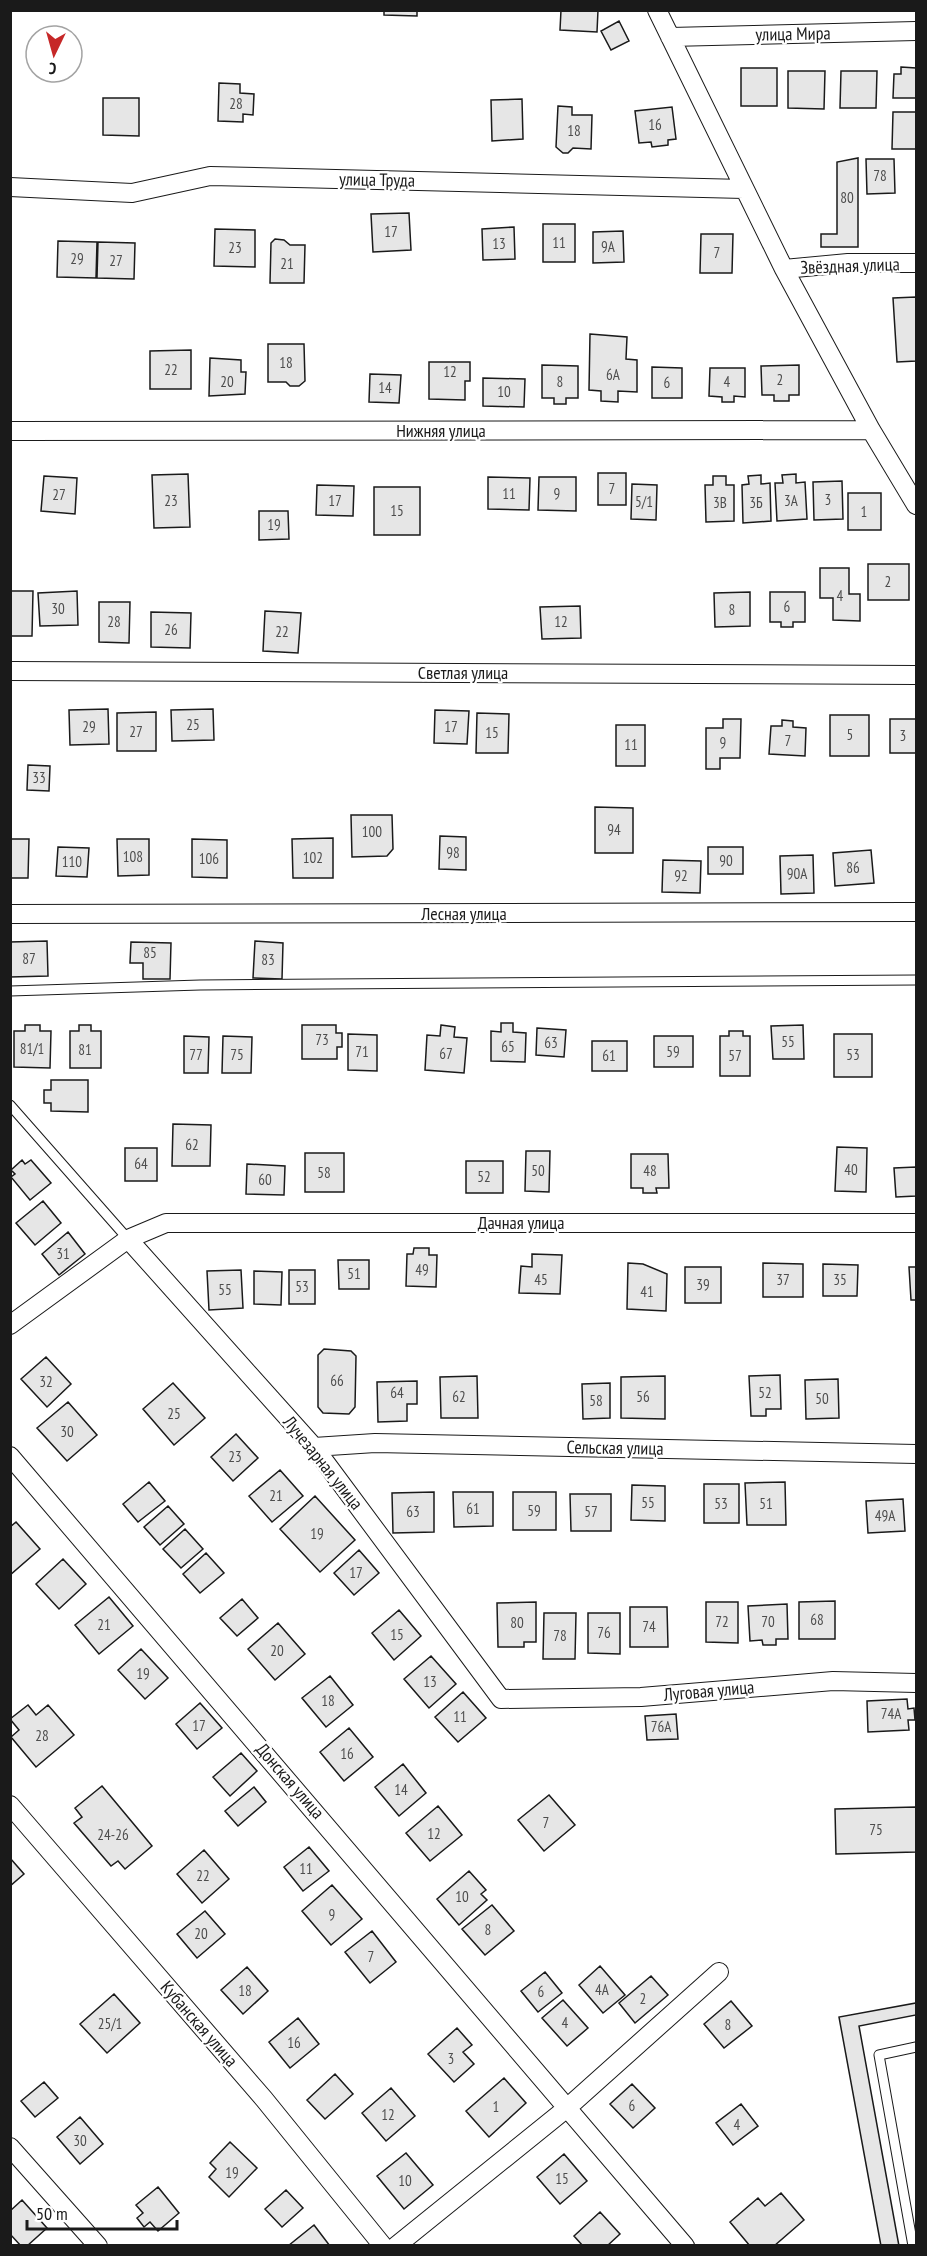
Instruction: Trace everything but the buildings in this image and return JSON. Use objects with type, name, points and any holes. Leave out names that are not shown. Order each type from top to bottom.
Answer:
[{"type":"street","points":[[657,10],[784,269],[871,430],[916,505]]},
{"type":"street","name":"улица Мира","points":[[670,37],[916,31]]},
{"type":"street","name":"улица Труда","points":[[10,187],[132,193],[210,176],[744,189]]},
{"type":"street","name":"Звёздная улица","points":[[784,269],[848,263],[916,263]]},
{"type":"street","name":"Нижняя улица","points":[[10,431],[871,430]]},
{"type":"street","name":"Светлая улица","points":[[10,671],[916,675]]},
{"type":"street","name":"Лесная улица","points":[[10,914],[916,912]]},
{"type":"street","name":"Дачная улица","points":[[10,1325],[128,1239],[166,1223],[916,1223]]},
{"type":"street","name":"Лучезарная улица","points":[[128,1239],[314,1447],[501,1699]]},
{"type":"street","name":"Сельская улица","points":[[314,1447],[375,1443],[916,1454]]},
{"type":"street","name":"Донская улица","points":[[10,1456],[361,1863],[567,2108]]},
{"type":"street","name":"Луговая улица","points":[[501,1699],[641,1697],[833,1681],[916,1683]]},
{"type":"street","name":"Кубанская улица","points":[[10,1805],[264,2100],[383,2246]]},
{"type":"street","points":[[396,2246],[567,2108],[719,1972]]},
{"type":"street","points":[[567,2108],[685,2246]]},
{"type":"street","points":[[10,2147],[98,2246]]},
{"type":"lane","points":[[10,991],[200,985],[916,980]]},
{"type":"lane","points":[[10,1105],[128,1239]]},
{"type":"lane","points":[[913,2246],[879,2055],[916,2047]]}]
